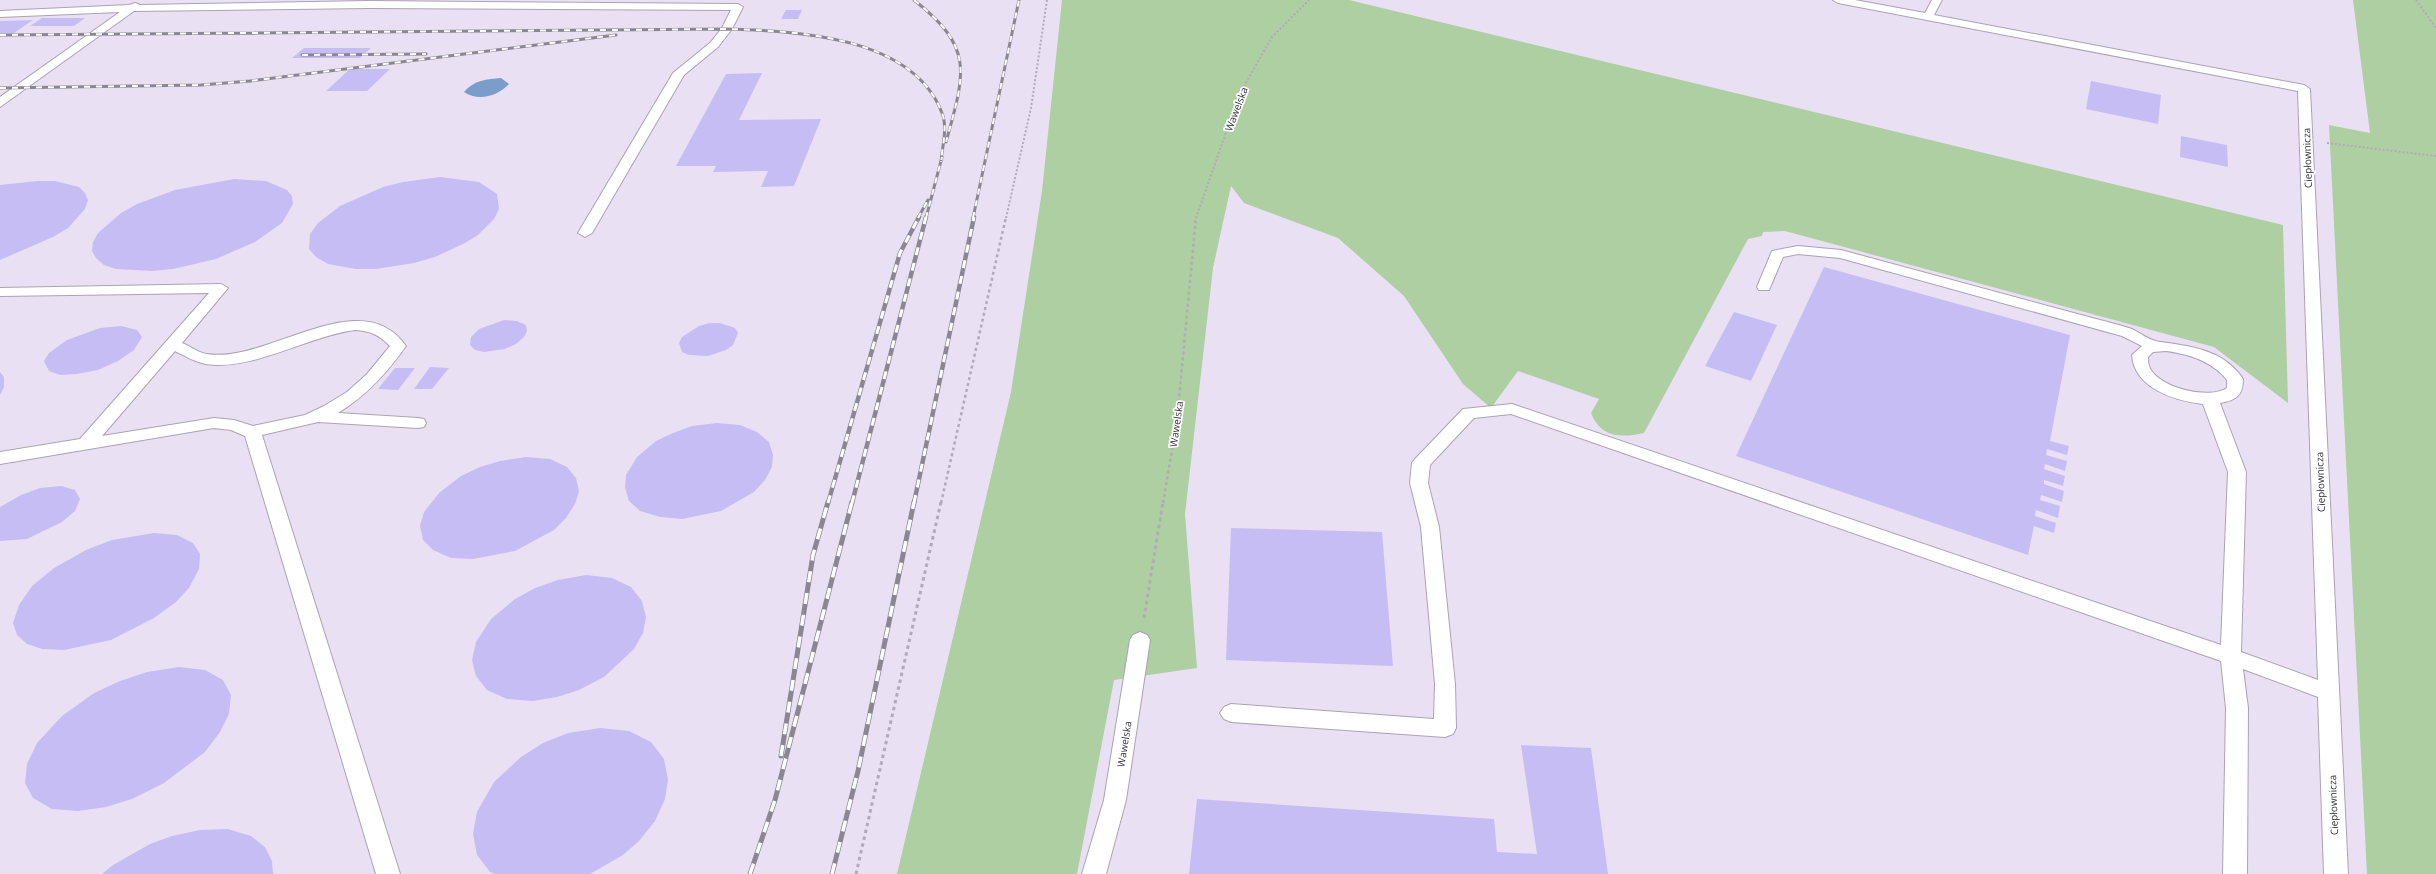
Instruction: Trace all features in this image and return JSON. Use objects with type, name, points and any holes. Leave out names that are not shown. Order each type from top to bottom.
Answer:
[{"type":"lane","points":[[79,8],[92,0]]},
{"type":"lane","points":[[1838,0],[1928,17],[1937,0]]},
{"type":"lane","points":[[0,14],[79,8],[135,6],[474,2],[644,3],[738,7],[726,29],[714,45],[679,73],[585,233]]},
{"type":"lane","points":[[0,103],[135,6]]},
{"type":"lane","name":"Ciepłownicza","points":[[1928,17],[2304,89],[2336,874]]},
{"type":"lane","points":[[1764,288],[1777,254],[1798,250],[1840,254],[2091,322],[2127,333],[2157,347]]},
{"type":"lane","points":[[0,292],[221,288],[86,443]]},
{"type":"lane","points":[[172,344],[207,360],[240,357],[332,329],[372,327],[392,335],[398,346],[384,368],[356,393],[318,417]]},
{"type":"lane","points":[[2157,347],[2176,347],[2197,352],[2217,362],[2231,373],[2236,385],[2232,394],[2210,399],[2176,392],[2148,376],[2140,365],[2140,355],[2143,351],[2157,347]]},
{"type":"lane","points":[[2210,399],[2237,472],[2231,656],[2236,708],[2235,874]]},
{"type":"lane","points":[[1231,713],[1445,728],[1445,684],[1430,527],[1419,483],[1421,463],[1469,413],[1512,409],[2231,656],[2328,692]]},
{"type":"lane","points":[[0,458],[214,423],[234,425],[252,432],[318,417],[418,423]]},
{"type":"lane","points":[[252,432],[258,445],[388,874]]},
{"type":"lane","name":"Wawelska","points":[[1094,874],[1115,800],[1140,640]]},
{"type":"path","points":[[856,874],[1031,108],[1046,0]]},
{"type":"path","name":"Wawelska","points":[[1140,640],[1177,421],[1195,220],[1213,174],[1239,94],[1272,37],[1309,0]]},
{"type":"path","points":[[2416,0],[2436,28]]},
{"type":"path","points":[[2306,140],[2436,156]]},
{"type":"green space","points":[[1062,0],[1349,0],[2283,225],[2288,403],[2214,347],[1785,231],[1763,232],[1762,236],[1748,239],[1644,433],[1627,436],[1613,434],[1606,432],[1600,427],[1591,413],[1599,399],[1518,371],[1491,408],[1463,384],[1404,296],[1338,238],[1244,203],[1231,186],[1213,268],[1185,514],[1197,668],[1114,680],[1077,874],[897,874],[1011,392],[1042,191]]},
{"type":"green space","points":[[2353,0],[2436,0],[2436,874],[2367,874],[2329,125],[2370,133]]},
{"type":"water","points":[[501,78],[509,84],[494,94],[475,97],[464,92],[476,83]]},
{"type":"building","points":[[786,10],[802,10],[798,19],[781,19]]},
{"type":"building","points":[[42,18],[85,18],[74,26],[30,26]]},
{"type":"building","points":[[33,20],[14,33],[0,33],[0,21]]},
{"type":"building","points":[[304,48],[371,48],[360,58],[292,58]]},
{"type":"building","points":[[350,69],[390,69],[367,91],[326,91]]},
{"type":"building","points":[[762,73],[739,120],[821,119],[794,186],[761,187],[768,171],[713,172],[716,166],[676,166],[726,74]]},
{"type":"building","points":[[2091,81],[2161,95],[2158,124],[2086,109]]},
{"type":"building","points":[[2181,136],[2227,145],[2228,167],[2180,157]]},
{"type":"building","points":[[440,177],[479,182],[497,194],[499,209],[494,219],[478,235],[465,243],[435,257],[414,263],[376,269],[356,269],[328,264],[316,257],[309,249],[310,234],[318,223],[340,206],[383,187],[403,182]]},
{"type":"building","points":[[234,179],[266,181],[287,190],[292,196],[293,204],[282,223],[255,242],[216,259],[173,269],[152,271],[116,269],[104,265],[96,258],[92,251],[93,242],[98,233],[121,213],[137,204],[175,190]]},
{"type":"building","points":[[38,181],[55,181],[79,187],[85,193],[88,200],[85,209],[68,228],[53,237],[0,260],[0,185]]},
{"type":"building","points":[[1824,267],[2070,335],[2050,441],[2069,446],[2067,455],[2047,449],[2046,455],[2067,461],[2065,471],[2045,464],[2044,469],[2065,476],[2063,486],[2044,480],[2044,484],[2064,491],[2062,502],[2041,495],[2040,500],[2060,506],[2058,518],[2036,510],[2035,516],[2056,523],[2054,533],[2034,526],[2028,555],[1736,456]]},
{"type":"building","points":[[1734,312],[1777,325],[1751,381],[1705,366]]},
{"type":"building","points":[[504,320],[517,321],[526,325],[527,331],[524,337],[516,344],[505,349],[484,352],[475,350],[470,345],[471,337],[479,329]]},
{"type":"building","points":[[710,323],[720,323],[735,328],[738,333],[733,345],[726,350],[708,356],[689,355],[682,352],[679,343],[682,337],[699,326]]},
{"type":"building","points":[[121,326],[137,330],[142,337],[134,350],[118,361],[98,370],[77,374],[60,375],[49,371],[44,361],[49,353],[67,340],[100,328]]},
{"type":"building","points":[[430,367],[449,368],[432,389],[414,389]]},
{"type":"building","points":[[395,368],[415,368],[398,390],[378,389]]},
{"type":"building","points":[[0,372],[4,377],[4,387],[0,395]]},
{"type":"building","points":[[717,423],[740,425],[757,432],[769,442],[773,455],[772,467],[765,480],[754,492],[721,511],[682,519],[660,517],[640,511],[629,501],[625,488],[626,475],[637,457],[656,441],[673,433],[692,426]]},
{"type":"building","points":[[526,457],[550,459],[567,467],[576,478],[579,491],[575,504],[566,518],[554,530],[515,551],[473,559],[451,558],[433,550],[423,540],[420,526],[424,512],[439,493],[461,476],[480,467],[500,461]]},
{"type":"building","points":[[61,486],[75,490],[80,499],[75,511],[62,522],[27,539],[0,541],[0,507],[21,495],[40,488]]},
{"type":"building","points":[[1231,528],[1382,532],[1393,666],[1226,660]]},
{"type":"building","points":[[154,533],[177,535],[193,543],[200,554],[199,569],[189,588],[176,602],[154,618],[111,640],[64,650],[42,649],[27,644],[17,635],[13,623],[19,605],[32,586],[54,568],[86,550],[112,540]]},
{"type":"building","points":[[586,575],[612,578],[631,587],[642,601],[646,617],[643,633],[634,649],[604,677],[579,690],[557,697],[533,701],[507,699],[487,690],[476,676],[472,660],[476,642],[491,619],[515,599],[535,588],[558,580]]},
{"type":"building","points":[[179,667],[205,670],[223,680],[231,695],[229,714],[220,732],[205,752],[164,783],[132,799],[106,807],[78,811],[52,809],[33,798],[25,783],[27,764],[37,743],[62,716],[94,693],[120,681],[147,672]]},
{"type":"building","points":[[600,728],[629,731],[651,742],[664,759],[668,780],[665,799],[655,821],[639,841],[623,855],[590,874],[495,874],[490,872],[477,855],[473,834],[477,812],[494,782],[521,757],[543,743],[568,733]]},
{"type":"building","points":[[1521,745],[1591,748],[1608,874],[1189,874],[1197,799],[1494,819],[1497,852],[1537,854]]},
{"type":"building","points":[[228,829],[251,836],[265,847],[272,861],[273,874],[102,874],[113,865],[150,844],[172,836],[200,830]]},
{"type":"railway","points":[[914,0],[934,17],[947,33],[956,48],[960,63],[958,97],[946,142]]},
{"type":"railway","points":[[973,218],[1019,0]]},
{"type":"railway","points":[[0,35],[727,29],[786,32],[818,36],[850,43],[880,53],[906,68],[927,87],[944,119],[945,131],[941,160]]},
{"type":"railway","points":[[0,88],[201,85],[250,81],[616,35]]},
{"type":"railway","points":[[302,55],[426,54]]},
{"type":"railway","points":[[926,218],[941,160]]},
{"type":"railway","points":[[918,218],[928,200]]},
{"type":"railway","points":[[828,503],[900,253],[919,217]]},
{"type":"railway","points":[[852,503],[926,217]]},
{"type":"railway","points":[[914,503],[974,217]]},
{"type":"railway","points":[[781,756],[813,555],[828,502]]},
{"type":"railway","points":[[750,874],[775,800],[852,502]]},
{"type":"railway","points":[[832,874],[858,771],[914,502]]}]
